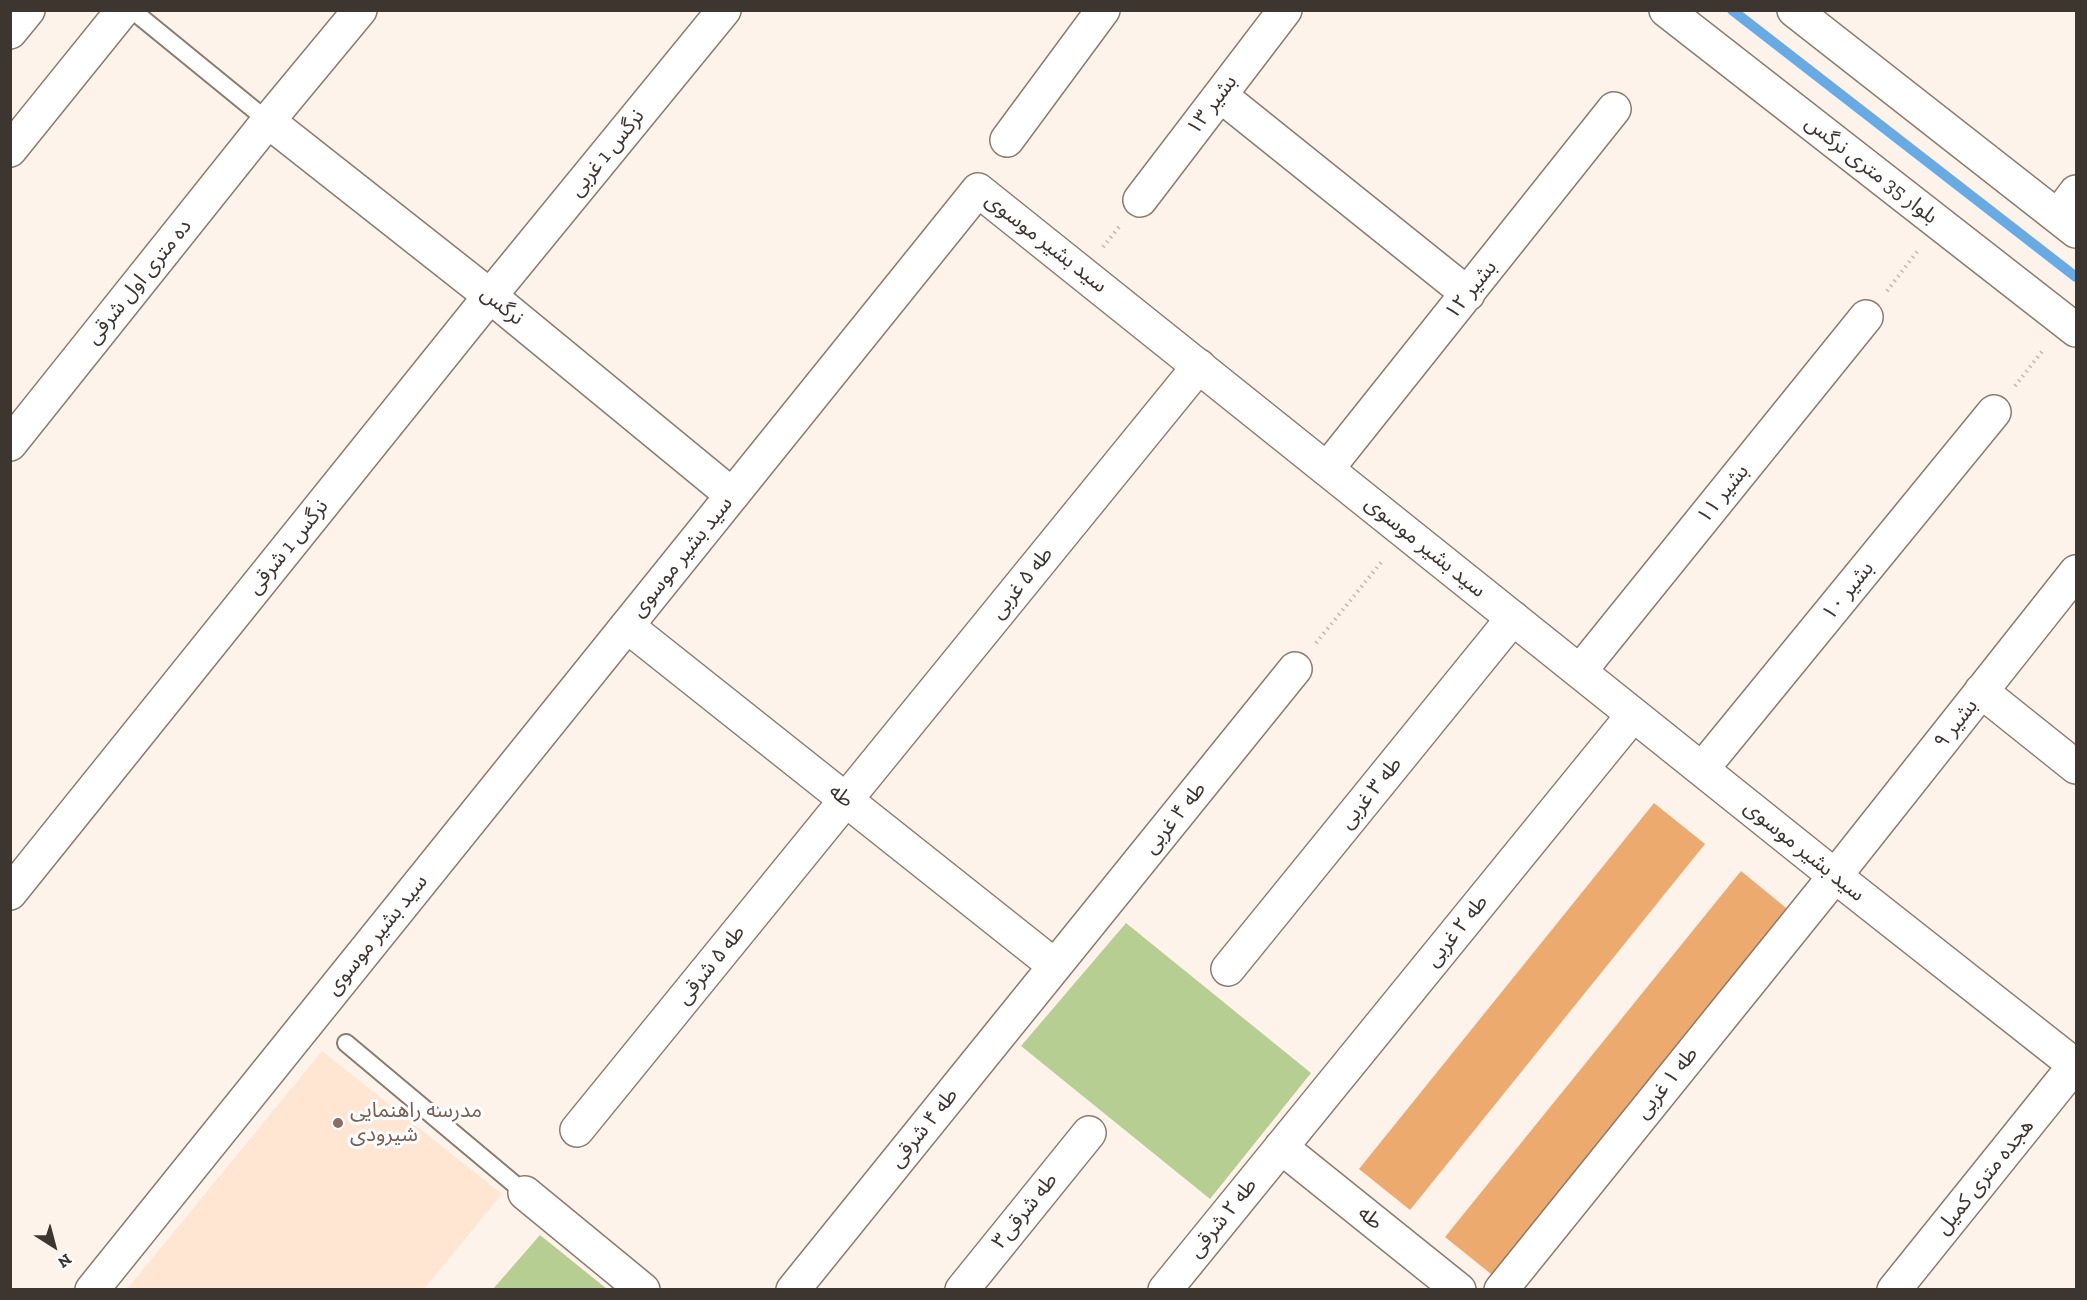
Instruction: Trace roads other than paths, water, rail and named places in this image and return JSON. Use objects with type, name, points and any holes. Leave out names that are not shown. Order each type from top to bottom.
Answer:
[{"type":"street","points":[[10,32],[28,10]]},
{"type":"street","points":[[10,150],[123,10]]},
{"type":"street","name":"ده متری اول شرقی","points":[[10,444],[268,121],[360,10]]},
{"type":"street","name":"نرگس 1 غربی","points":[[490,296],[724,10]]},
{"type":"street","points":[[1007,140],[1103,10]]},
{"type":"street","name":"بشیر ۱۳","points":[[1140,200],[1285,10]]},
{"type":"street","name":"بلوار 35 متری نرگس","points":[[1666,10],[2071,326]]},
{"type":"street","points":[[1802,13],[2070,213]]},
{"type":"street","points":[[1220,95],[1468,294]]},
{"type":"street","name":"بشیر ۱۲","points":[[1328,469],[1614,109]]},
{"type":"street","name":"نرگس","points":[[268,121],[490,296],[732,495]]},
{"type":"street","name":"سید بشیر موسوی","points":[[92,1290],[978,190],[1835,876],[2076,1065]]},
{"type":"street","name":"نرگس 1 شرقی","points":[[10,893],[490,296]]},
{"type":"street","name":"بشیر ۱۱","points":[[1580,671],[1866,317]]},
{"type":"street","name":"طه ۵ غربی","points":[[846,800],[1199,366]]},
{"type":"street","name":"بشیر ۱۰","points":[[1702,769],[1995,412]]},
{"type":"street","name":"بشیر ۹","points":[[1835,876],[2076,572]]},
{"type":"street","name":"طه ۳ غربی","points":[[1228,969],[1513,618]]},
{"type":"street","name":"طه","points":[[627,626],[1055,966]]},
{"type":"street","name":"طه ۴ غربی","points":[[1055,966],[1295,669]]},
{"type":"street","points":[[1981,691],[2076,767]]},
{"type":"street","name":"طه ۲ غربی","points":[[1281,1147],[1633,715]]},
{"type":"street","name":"طه ۵ شرقی","points":[[577,1130],[846,800]]},
{"type":"street","name":"طه ۱ غربی","points":[[1501,1290],[1835,876]]},
{"type":"street","name":"طه ۴ شرقی","points":[[793,1290],[1055,966]]},
{"type":"street","name":"هجده متری کمیل","points":[[1894,1290],[2076,1065]]},
{"type":"street","name":"طه شرقی۳","points":[[962,1290],[1089,1133]]},
{"type":"street","name":"طه","points":[[1281,1147],[1459,1290]]},
{"type":"street","name":"طه ۲ شرقی","points":[[1165,1290],[1281,1147]]},
{"type":"street","points":[[525,1193],[644,1290]]},
{"type":"lane","points":[[132,10],[268,121]]},
{"type":"lane","points":[[346,1043],[525,1193]]},
{"type":"waterway","points":[[1732,10],[2076,277]]},
{"type":"place","name":"مدرسه راهنمایی شیرودی","points":[[338,1123]]}]
